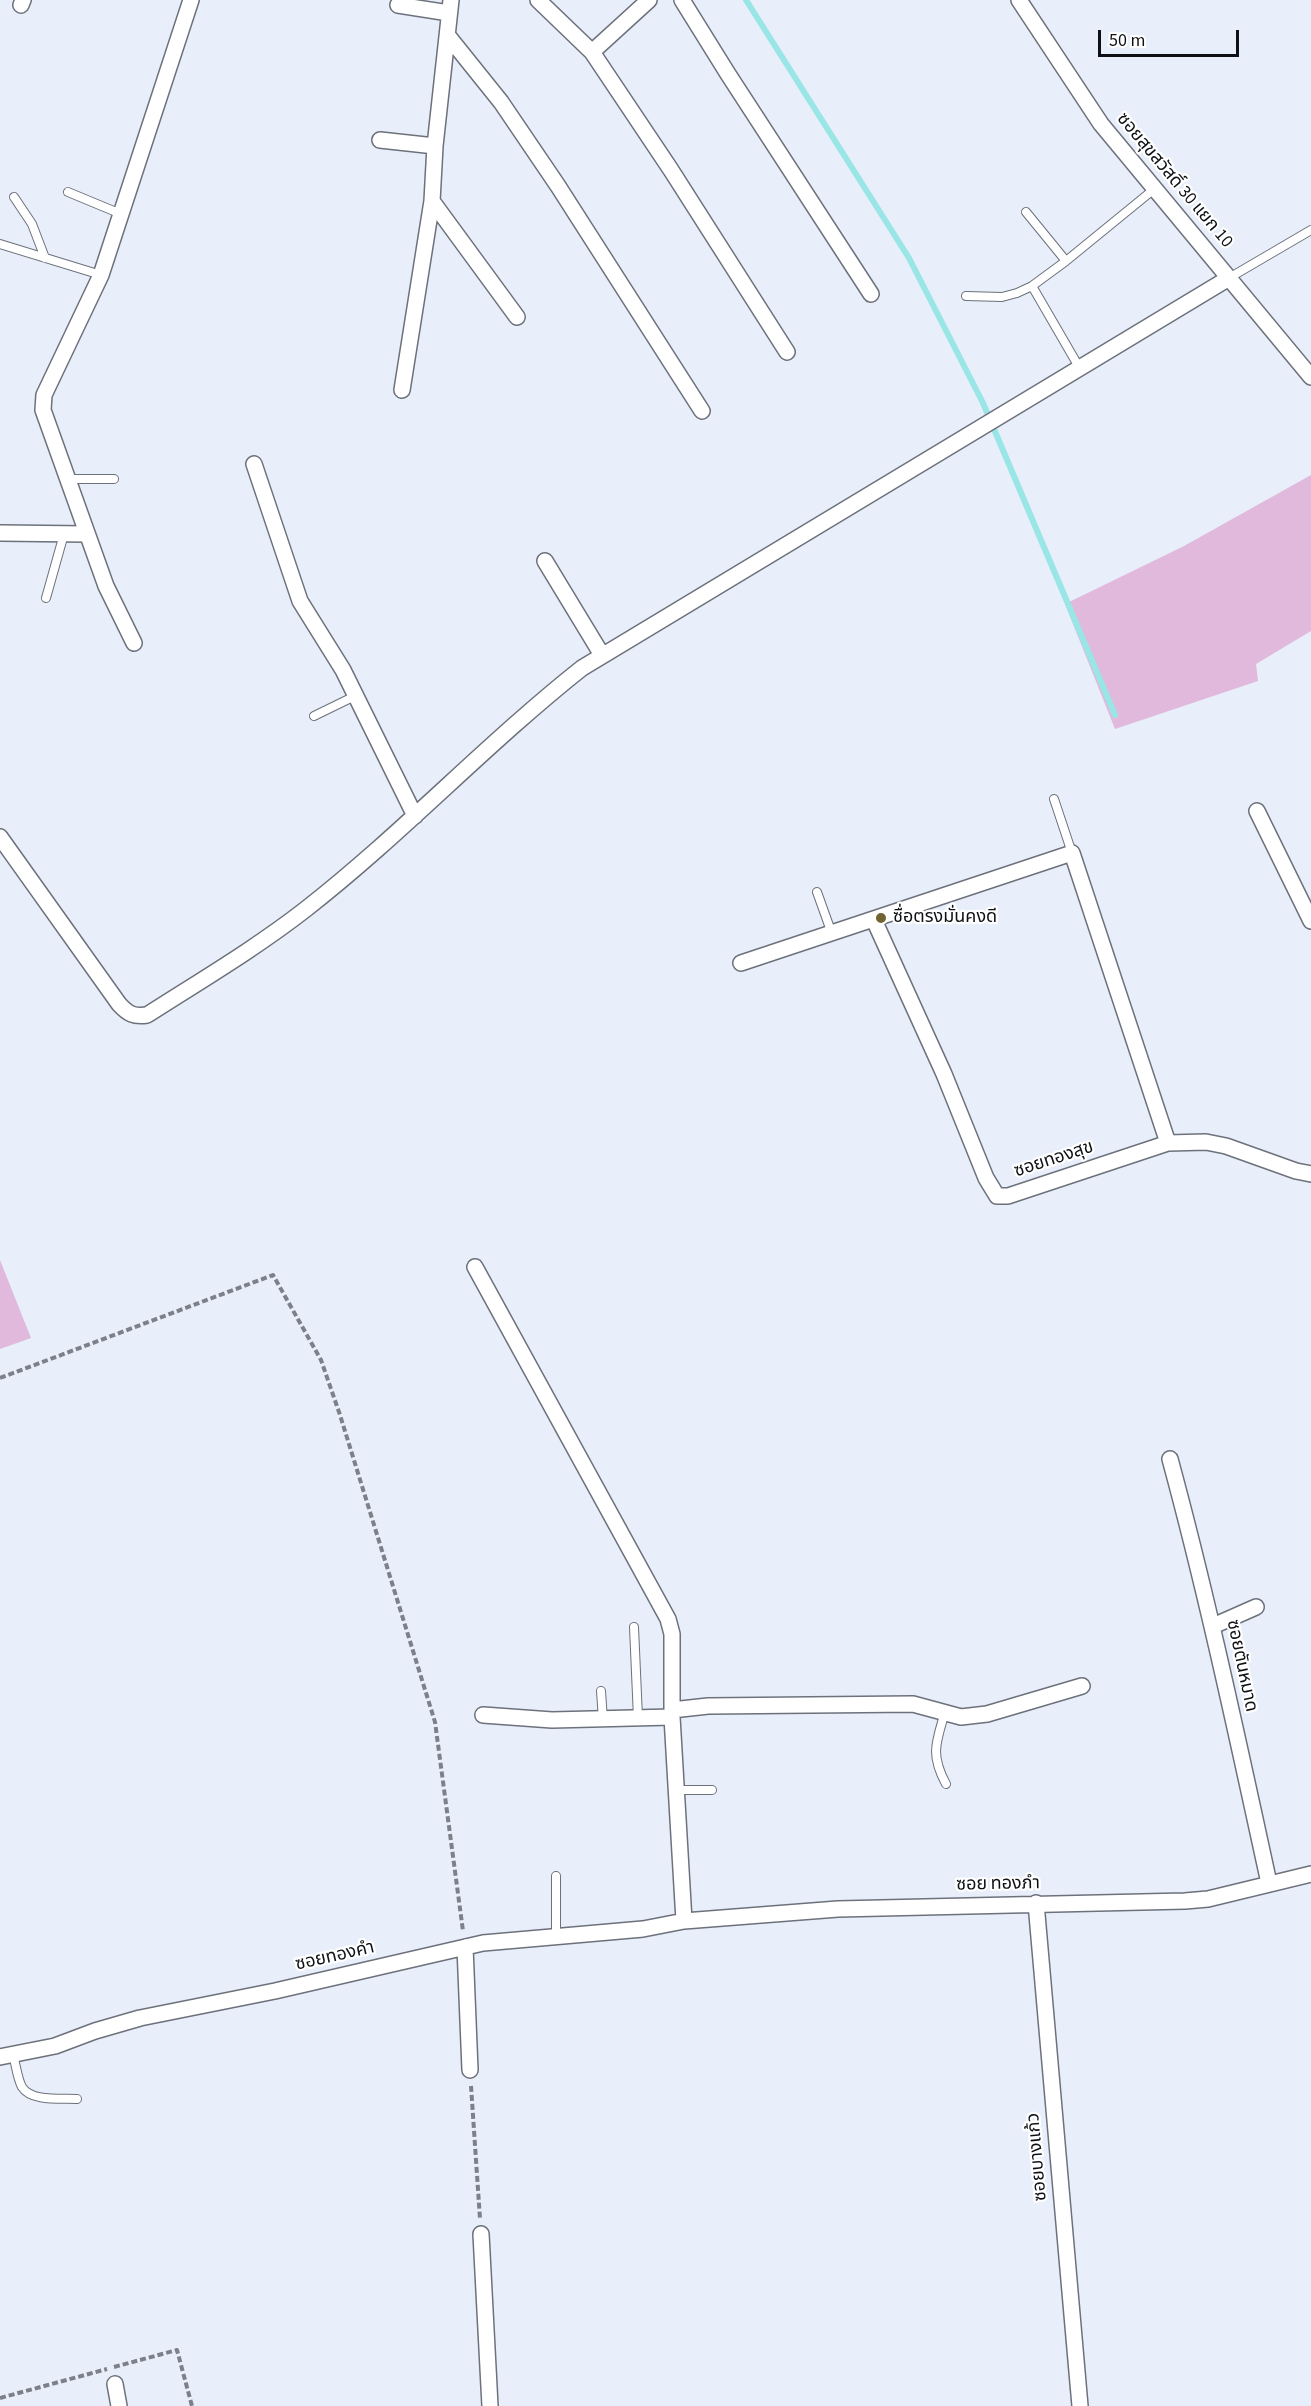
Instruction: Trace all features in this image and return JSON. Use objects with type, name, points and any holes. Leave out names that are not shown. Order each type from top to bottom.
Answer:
[{"type":"street","points":[[134,643],[106,586],[86,534],[43,410],[44,395],[51,376],[92,298],[101,275],[191,0]]},
{"type":"street","points":[[538,0],[592,52],[671,170],[787,352]]},
{"type":"street","points":[[592,52],[649,0]]},
{"type":"street","points":[[682,0],[871,294]]},
{"type":"street","name":"ซอยสุขสวัสดิ์ 30 แยก 10","points":[[1019,0],[1101,124],[1311,377]]},
{"type":"street","points":[[398,5],[450,6],[435,146],[432,201],[402,390]]},
{"type":"street","points":[[448,36],[501,102],[558,186],[702,411]]},
{"type":"street","points":[[380,140],[435,146]]},
{"type":"street","points":[[432,201],[517,317]]},
{"type":"street","points":[[0,837],[119,1004],[127,1013],[138,1017],[147,1016],[306,909],[415,816],[548,694],[602,655],[1229,278]]},
{"type":"street","points":[[254,464],[300,601],[343,670],[415,816]]},
{"type":"street","points":[[0,532],[86,534]]},
{"type":"street","points":[[545,561],[602,655]]},
{"type":"street","points":[[1257,811],[1311,921]]},
{"type":"street","points":[[741,963],[831,931],[874,920],[1072,853],[1168,1143]]},
{"type":"street","name":"ซอยทองสุข","points":[[874,920],[944,1074],[986,1178],[997,1196],[1008,1196],[1168,1143],[1206,1142],[1226,1146],[1296,1171],[1311,1174]]},
{"type":"street","points":[[475,1267],[668,1619],[672,1634],[672,1713],[684,1921]]},
{"type":"street","name":"ซอยตันหมาด","points":[[1170,1459],[1213,1626],[1222,1679],[1269,1883]]},
{"type":"street","points":[[1213,1626],[1256,1607]]},
{"type":"street","points":[[483,1715],[534,1719],[603,1720],[638,1718],[708,1706],[913,1704],[961,1717],[987,1714],[1082,1686]]},
{"type":"street","name":"ซอย ทองภํา","points":[[684,1921],[838,1909],[1185,1901],[1208,1899],[1311,1874]]},
{"type":"street","name":"ซอยบางแก้ว","points":[[1036,1903],[1080,2406]]},
{"type":"street","name":"ซอยทองคำ","points":[[7,2056],[55,2046],[95,2031],[141,2018],[275,1991],[483,1943],[643,1929],[684,1921]]},
{"type":"street","points":[[465,1947],[470,2070]]},
{"type":"street","points":[[481,2234],[490,2406]]},
{"type":"street","points":[[115,2384],[119,2406]]},
{"type":"lane","points":[[966,296],[1002,297],[1032,286],[1154,190]]},
{"type":"lane","points":[[68,192],[121,214]]},
{"type":"lane","points":[[14,197],[32,224],[45,258]]},
{"type":"lane","points":[[1026,212],[1066,261]]},
{"type":"lane","points":[[1229,278],[1311,230]]},
{"type":"lane","points":[[0,244],[101,275]]},
{"type":"lane","points":[[1032,286],[1079,367]]},
{"type":"lane","points":[[68,479],[114,479]]},
{"type":"lane","points":[[46,598],[64,532]]},
{"type":"lane","points":[[314,716],[356,696]]},
{"type":"lane","points":[[1054,799],[1072,853]]},
{"type":"lane","points":[[817,892],[831,931]]},
{"type":"lane","points":[[634,1627],[638,1718]]},
{"type":"lane","points":[[601,1691],[603,1720]]},
{"type":"lane","points":[[945,1712],[935,1752],[936,1764],[946,1784]]},
{"type":"lane","points":[[676,1790],[712,1790]]},
{"type":"lane","points":[[556,1876],[556,1937]]},
{"type":"lane","points":[[7,2056],[22,2087],[28,2093],[35,2096],[77,2099]]},
{"type":"path","points":[[0,1378],[273,1275],[321,1360],[435,1722],[465,1947]]},
{"type":"path","points":[[470,2070],[481,2234]]},
{"type":"shaded area","points":[[1311,475],[1311,631],[1256,664],[1258,681],[1115,729],[1065,604],[1184,546]]},
{"type":"shaded area","points":[[0,1260],[31,1338],[0,1349]]},
{"type":"waterway","points":[[746,0],[909,258],[983,403],[1115,715]]},
{"type":"place","name":"ซื่อตรงมั่นคงดี","points":[[881,918]]}]
